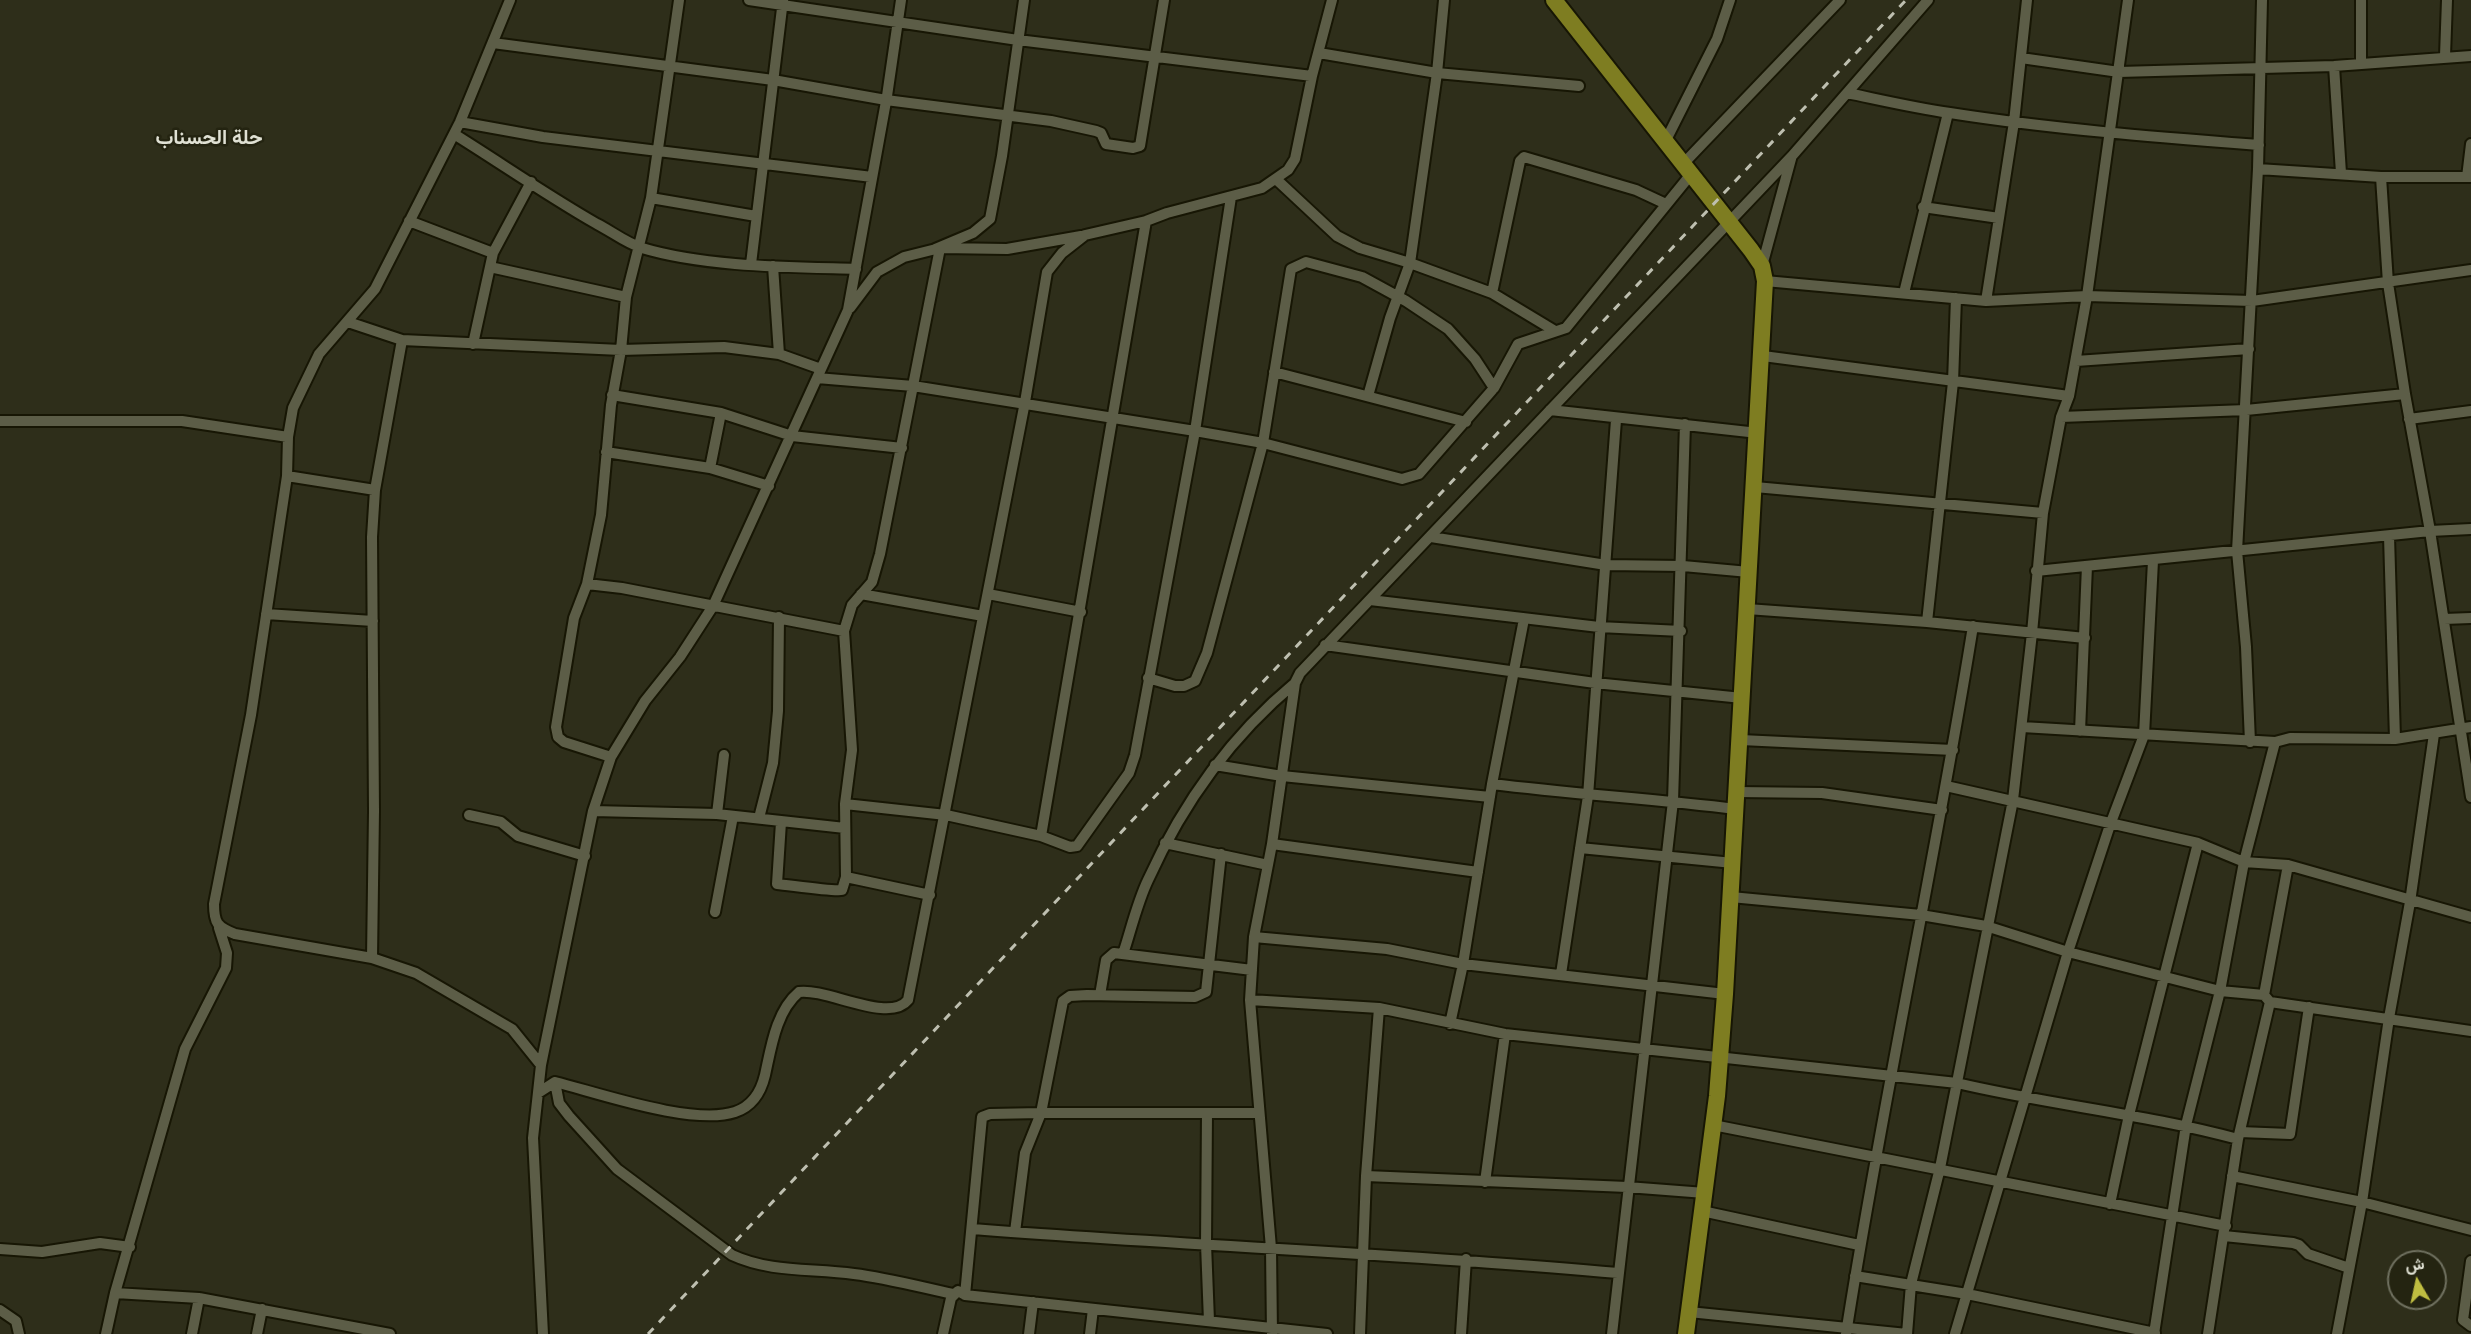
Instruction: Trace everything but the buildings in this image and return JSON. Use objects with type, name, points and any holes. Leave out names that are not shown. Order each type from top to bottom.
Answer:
[{"type":"main road","points":[[1554,0],[1729,220],[1764,273],[1763,356],[1725,994],[1713,1125],[1686,1334]]},
{"type":"street","points":[[106,1334],[115,1293],[185,1049],[226,968],[227,953],[219,928],[214,921],[214,904],[251,715],[286,476],[288,437],[293,408],[319,354],[375,289],[460,122],[510,0]]},
{"type":"street","points":[[611,757],[564,742],[558,737],[556,727],[574,618],[587,585],[601,514],[612,395],[621,350],[626,297],[651,198],[679,0]]},
{"type":"street","points":[[749,0],[783,2],[1018,40],[1155,59],[1312,76]]},
{"type":"street","points":[[848,310],[886,100],[901,0]]},
{"type":"street","points":[[543,1334],[533,1138],[541,1065],[593,811],[611,757],[645,701],[680,657],[713,606],[848,310],[877,272],[904,257],[937,249],[973,233],[990,219],[1024,0]]},
{"type":"street","points":[[493,43],[773,80],[886,100],[1051,121],[1096,131],[1101,134],[1106,144],[1133,148],[1140,146],[1164,0]]},
{"type":"street","points":[[937,249],[1007,249],[1085,235],[1146,221],[1167,213],[1262,188],[1276,180],[1295,159],[1312,76],[1332,0]]},
{"type":"street","points":[[1368,396],[1390,318],[1400,297],[1410,263],[1437,73],[1444,0]]},
{"type":"street","points":[[1666,140],[1717,39],[1730,0]]},
{"type":"street","points":[[348,322],[402,340],[621,350],[724,347],[779,354],[819,374],[1025,402],[1263,443],[1402,479],[1419,474],[1466,422],[1494,388],[1518,344],[1566,328],[1666,204],[1688,168],[1840,0]]},
{"type":"street","points":[[1272,1331],[1270,1248],[1250,1000],[1254,937],[1272,844],[1295,683],[1300,673],[1325,645],[1431,537],[1792,156],[1928,0]]},
{"type":"street","points":[[1986,301],[2014,122],[2027,0]]},
{"type":"street","points":[[1689,1312],[1847,1331],[1907,1334],[1911,1284],[1940,1168],[1986,926],[2013,800],[2043,513],[2061,417],[2069,396],[2087,296],[2128,0]]},
{"type":"street","points":[[2250,742],[2246,647],[2237,551],[2259,169],[2262,0]]},
{"type":"street","points":[[2361,0],[2361,64]]},
{"type":"street","points":[[2445,56],[2447,0]]},
{"type":"street","points":[[751,264],[783,2]]},
{"type":"street","points":[[1318,53],[1437,73],[1579,86]]},
{"type":"street","points":[[2020,58],[2119,72],[2334,66],[2445,56],[2471,56]]},
{"type":"street","points":[[2334,66],[2340,173]]},
{"type":"street","points":[[1846,93],[1948,113],[2014,122],[2109,133],[2259,145]]},
{"type":"street","points":[[1904,293],[1923,207],[1948,113]]},
{"type":"street","points":[[460,122],[543,137],[872,177]]},
{"type":"street","points":[[454,134],[548,195],[639,247],[672,255],[751,264],[856,269]]},
{"type":"street","points":[[2259,169],[2381,177],[2469,177],[2471,144]]},
{"type":"street","points":[[1792,156],[1764,273],[1904,293],[1986,301],[2087,296],[2252,301],[2471,270]]},
{"type":"street","points":[[1492,292],[1520,161],[1524,157],[1636,190],[1666,204]]},
{"type":"street","points":[[2381,177],[2388,283],[2404,394],[2430,531],[2471,797]]},
{"type":"street","points":[[1276,180],[1337,236],[1360,248],[1492,292],[1555,331]]},
{"type":"street","points":[[473,344],[493,253],[531,182]]},
{"type":"street","points":[[845,804],[946,816],[1041,836],[1070,847],[1077,846],[1130,773],[1195,431],[1231,196]]},
{"type":"street","points":[[651,198],[756,216]]},
{"type":"street","points":[[1923,207],[1999,218]]},
{"type":"street","points":[[409,221],[493,253]]},
{"type":"street","points":[[1041,836],[1146,221]]},
{"type":"street","points":[[538,1093],[555,1082],[686,1114],[735,1112],[756,1098],[762,1089],[775,1029],[799,992],[880,1008],[896,1008],[904,1005],[908,1000],[946,816],[1025,402],[1047,272],[1062,253],[1085,235]]},
{"type":"street","points":[[781,822],[777,884],[839,891],[846,877],[844,828],[845,804],[850,778],[852,728],[847,701],[844,631],[852,605],[872,582],[880,554],[902,448],[937,249]]},
{"type":"street","points":[[1148,678],[1175,686],[1184,686],[1195,681],[1207,653],[1263,443],[1291,269],[1306,262],[1362,277],[1400,297],[1448,329],[1475,359],[1494,388]]},
{"type":"street","points":[[773,266],[779,354]]},
{"type":"street","points":[[490,267],[626,297]]},
{"type":"street","points":[[1927,622],[1953,382],[1956,298]]},
{"type":"street","points":[[372,958],[372,537],[375,490],[402,340]]},
{"type":"street","points":[[2076,361],[2249,349]]},
{"type":"street","points":[[1763,356],[2069,396]]},
{"type":"street","points":[[1274,372],[1466,422]]},
{"type":"street","points":[[2061,417],[2246,410],[2404,394]]},
{"type":"street","points":[[612,395],[721,413],[792,436],[902,448]]},
{"type":"street","points":[[1550,410],[1616,420],[1686,424],[1758,433]]},
{"type":"street","points":[[2409,419],[2471,411]]},
{"type":"street","points":[[710,468],[721,413]]},
{"type":"street","points":[[1561,974],[1588,796],[1616,420]]},
{"type":"street","points":[[0,421],[182,421],[288,437]]},
{"type":"street","points":[[1612,1334],[1627,1187],[1673,801],[1679,690],[1686,424]]},
{"type":"street","points":[[606,452],[710,468],[769,486]]},
{"type":"street","points":[[286,476],[375,490]]},
{"type":"street","points":[[1755,487],[2043,513]]},
{"type":"street","points":[[2036,572],[2430,531],[2471,529]]},
{"type":"street","points":[[2389,536],[2395,739]]},
{"type":"street","points":[[1431,537],[1606,565],[1683,566],[1749,572]]},
{"type":"street","points":[[1955,1334],[2068,952],[2110,825],[2144,735],[2153,561]]},
{"type":"street","points":[[2080,731],[2087,567]]},
{"type":"street","points":[[587,585],[622,588],[844,631]]},
{"type":"street","points":[[861,594],[983,616]]},
{"type":"street","points":[[988,594],[1081,612]]},
{"type":"street","points":[[1370,600],[1524,620],[1681,631]]},
{"type":"street","points":[[1747,609],[1927,622],[2085,638]]},
{"type":"street","points":[[266,614],[373,621]]},
{"type":"street","points":[[759,818],[773,763],[778,711],[779,617]]},
{"type":"street","points":[[2444,619],[2471,618]]},
{"type":"street","points":[[1450,1024],[1463,964],[1492,784],[1524,620]]},
{"type":"street","points":[[1847,1331],[1859,1245],[1942,810],[1973,626]]},
{"type":"street","points":[[1325,645],[1595,683],[1742,698]]},
{"type":"street","points":[[1123,954],[1147,881],[1165,843],[1215,765],[1273,701],[1295,683]]},
{"type":"street","points":[[2022,727],[2250,742],[2275,742],[2290,738],[2395,739],[2471,727]]},
{"type":"street","points":[[2337,1334],[2362,1202],[2389,1018],[2410,902],[2434,734]]},
{"type":"street","points":[[1741,740],[1953,750]]},
{"type":"street","points":[[1855,1276],[1967,1294],[2155,1333],[2186,1125],[2220,992],[2244,862],[2275,742]]},
{"type":"street","points":[[717,814],[724,755]]},
{"type":"street","points":[[1215,765],[1282,776],[1490,797]]},
{"type":"street","points":[[1492,784],[1588,796],[1673,801],[1737,801],[1822,793],[1942,810]]},
{"type":"street","points":[[1946,786],[2013,800],[2110,825],[2198,843],[2244,862],[2288,866],[2471,918]]},
{"type":"street","points":[[593,811],[717,814],[844,828]]},
{"type":"street","points":[[469,815],[501,822],[518,836],[585,856]]},
{"type":"street","points":[[715,912],[733,816]]},
{"type":"street","points":[[1165,843],[1268,865]]},
{"type":"street","points":[[2110,1204],[2129,1115],[2198,843]]},
{"type":"street","points":[[1272,844],[1478,872]]},
{"type":"street","points":[[1580,848],[1733,863]]},
{"type":"street","points":[[1015,1232],[1025,1153],[1041,1113],[1063,1001],[1070,996],[1201,996],[1206,992],[1221,854]]},
{"type":"street","points":[[2208,1334],[2239,1135],[2267,998],[2288,866]]},
{"type":"street","points":[[846,877],[930,895]]},
{"type":"street","points":[[1731,897],[1921,915],[1986,926],[2068,952],[2220,992],[2471,1031]]},
{"type":"street","points":[[219,928],[235,934],[372,958],[416,973],[442,986],[512,1029],[541,1065]]},
{"type":"street","points":[[1254,937],[1387,949],[1463,964],[1725,994]]},
{"type":"street","points":[[1100,995],[1106,960],[1114,953],[1252,970]]},
{"type":"street","points":[[1250,1000],[1379,1008],[1505,1034],[1644,1051],[1956,1083],[2026,1099],[2239,1135],[2290,1134],[2309,1007]]},
{"type":"street","points":[[1360,1334],[1366,1176],[1379,1008]]},
{"type":"street","points":[[1485,1182],[1505,1034]]},
{"type":"street","points":[[555,1082],[559,1103],[617,1169],[732,1255],[750,1263],[776,1268],[854,1274],[953,1294],[958,1291],[966,1295],[1209,1321],[1272,1331],[1327,1334]]},
{"type":"street","points":[[966,1295],[982,1117],[990,1114],[1041,1113],[1259,1113]]},
{"type":"street","points":[[1207,1113],[1206,1244],[1209,1321]]},
{"type":"street","points":[[1713,1125],[1940,1168],[2171,1217],[2225,1231],[2293,1243],[2299,1245],[2307,1254],[2349,1268]]},
{"type":"street","points":[[1366,1176],[1627,1187],[1705,1193]]},
{"type":"street","points":[[2232,1176],[2362,1202],[2471,1230]]},
{"type":"street","points":[[1702,1211],[1859,1245]]},
{"type":"street","points":[[973,1229],[1364,1252],[1618,1273]]},
{"type":"street","points":[[0,1249],[42,1252],[100,1243],[130,1247]]},
{"type":"street","points":[[1461,1334],[1466,1259]]},
{"type":"street","points":[[2471,1262],[2463,1320],[2471,1326]]},
{"type":"street","points":[[115,1293],[199,1298],[390,1334]]},
{"type":"street","points":[[943,1334],[953,1294]]},
{"type":"street","points":[[192,1334],[199,1298]]},
{"type":"street","points":[[1029,1334],[1033,1302]]},
{"type":"street","points":[[257,1334],[262,1309]]},
{"type":"street","points":[[1090,1334],[1093,1309]]},
{"type":"street","points":[[0,1310],[16,1321],[19,1334]]},
{"type":"railway","points":[[648,1334],[1906,0]]},
{"type":"district","name":"حلة الحسناب","points":[[209,138]]}]
